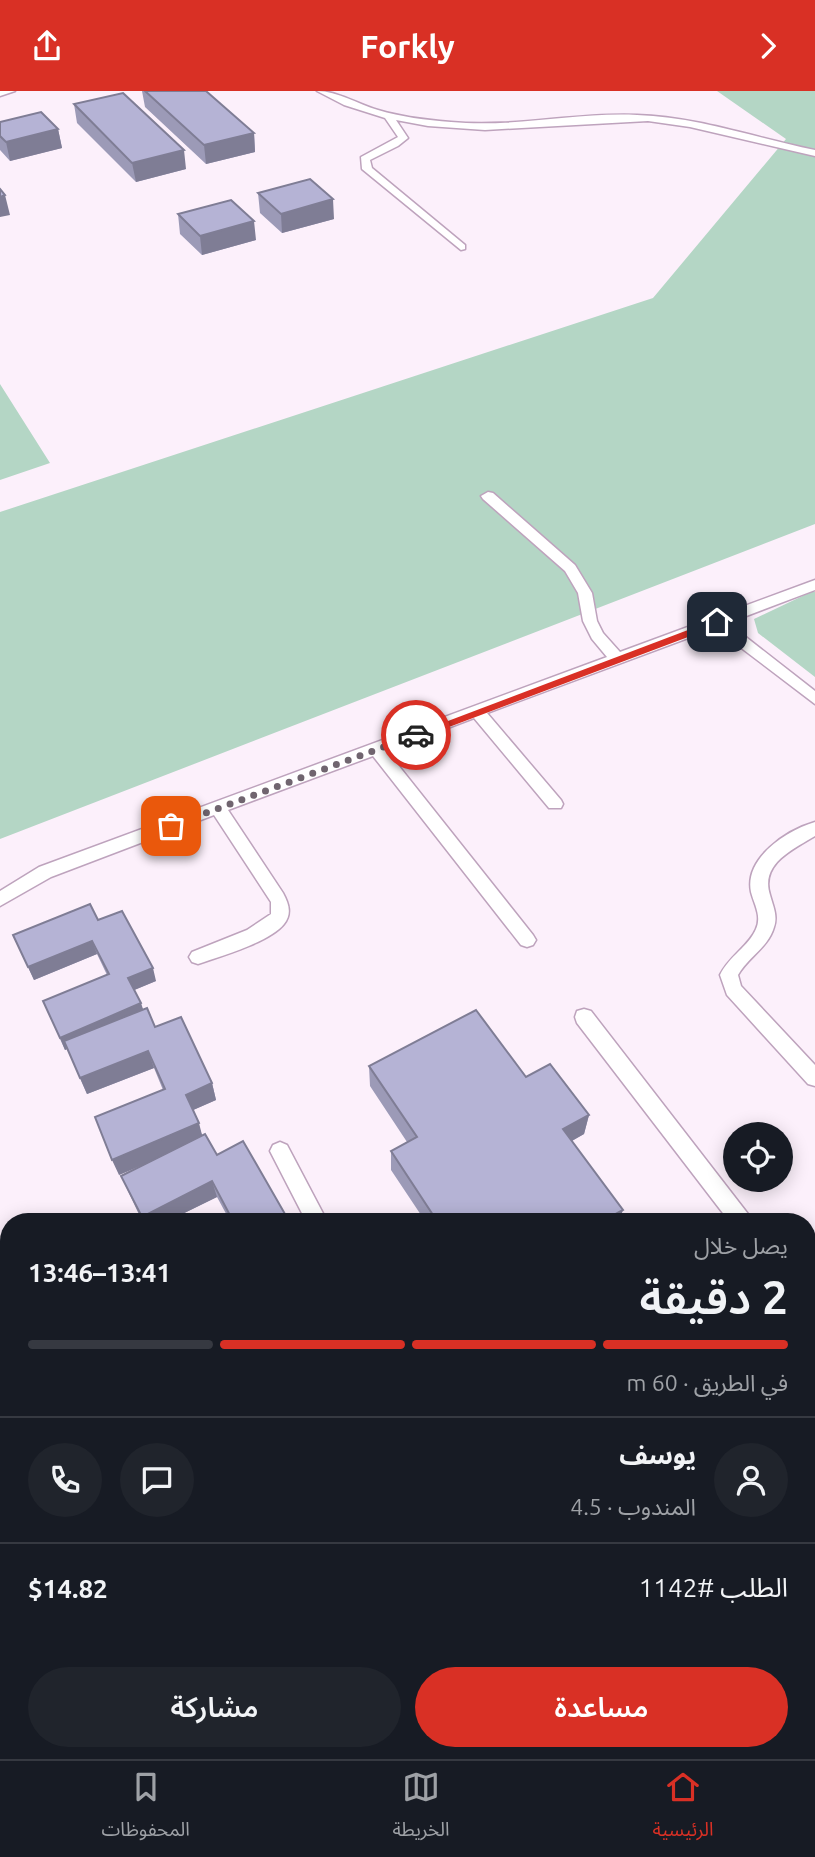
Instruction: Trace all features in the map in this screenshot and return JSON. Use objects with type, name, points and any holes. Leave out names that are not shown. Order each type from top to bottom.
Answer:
[{"type":"lane","points":[[0,93],[10,91]]},
{"type":"lane","points":[[322,91],[349,104],[388,115],[444,124],[546,124],[604,117],[646,117],[688,123],[815,153]]},
{"type":"lane","points":[[388,115],[403,138],[396,144],[369,155],[365,159],[367,169],[461,247]]},
{"type":"lane","points":[[488,496],[570,568],[585,593],[590,621],[597,635],[618,660]]},
{"type":"lane","points":[[0,898],[45,872],[815,586]]},
{"type":"lane","points":[[717,622],[815,699]]},
{"type":"lane","points":[[478,713],[555,804]]},
{"type":"lane","points":[[377,750],[527,940]]},
{"type":"lane","points":[[198,957],[265,928],[278,918],[281,912],[277,898],[218,808]]},
{"type":"lane","points":[[815,828],[765,861],[758,881],[768,915],[766,928],[760,940],[735,963],[729,975],[733,990],[815,1078]]},
{"type":"lane","points":[[584,1017],[735,1213]]},
{"type":"lane","points":[[280,1151],[313,1213]]},
{"type":"green space","points":[[717,91],[815,91],[815,524],[0,839],[0,512],[653,298],[786,139]]},
{"type":"green space","points":[[0,384],[50,463],[0,480]]},
{"type":"green space","points":[[813,591],[815,677],[758,633],[754,619]]},
{"type":"building","points":[[145,91],[206,91],[254,133],[204,145]]},
{"type":"building","points":[[123,93],[184,150],[132,163],[74,104]]},
{"type":"building","points":[[41,112],[58,129],[6,142],[0,136],[0,122]]},
{"type":"building","points":[[310,179],[333,199],[281,214],[258,193]]},
{"type":"building","points":[[231,200],[254,221],[200,236],[178,214]]},
{"type":"building","points":[[90,904],[98,920],[122,911],[153,968],[128,978],[141,1003],[60,1038],[43,1001],[109,974],[92,941],[28,967],[13,935]]},
{"type":"building","points":[[147,1008],[155,1027],[181,1017],[212,1083],[186,1095],[199,1123],[112,1160],[95,1117],[165,1089],[148,1051],[80,1078],[64,1041]]},
{"type":"building","points":[[476,1010],[526,1077],[550,1064],[589,1115],[563,1129],[623,1210],[618,1213],[432,1213],[391,1151],[417,1137],[369,1066]]},
{"type":"building","points":[[205,1134],[217,1155],[243,1141],[284,1213],[229,1213],[212,1181],[150,1213],[140,1213],[121,1176]]},
{"type":"way so far","points":[[171,826],[416,735]]},
{"type":"route","points":[[416,735],[717,622]]}]
